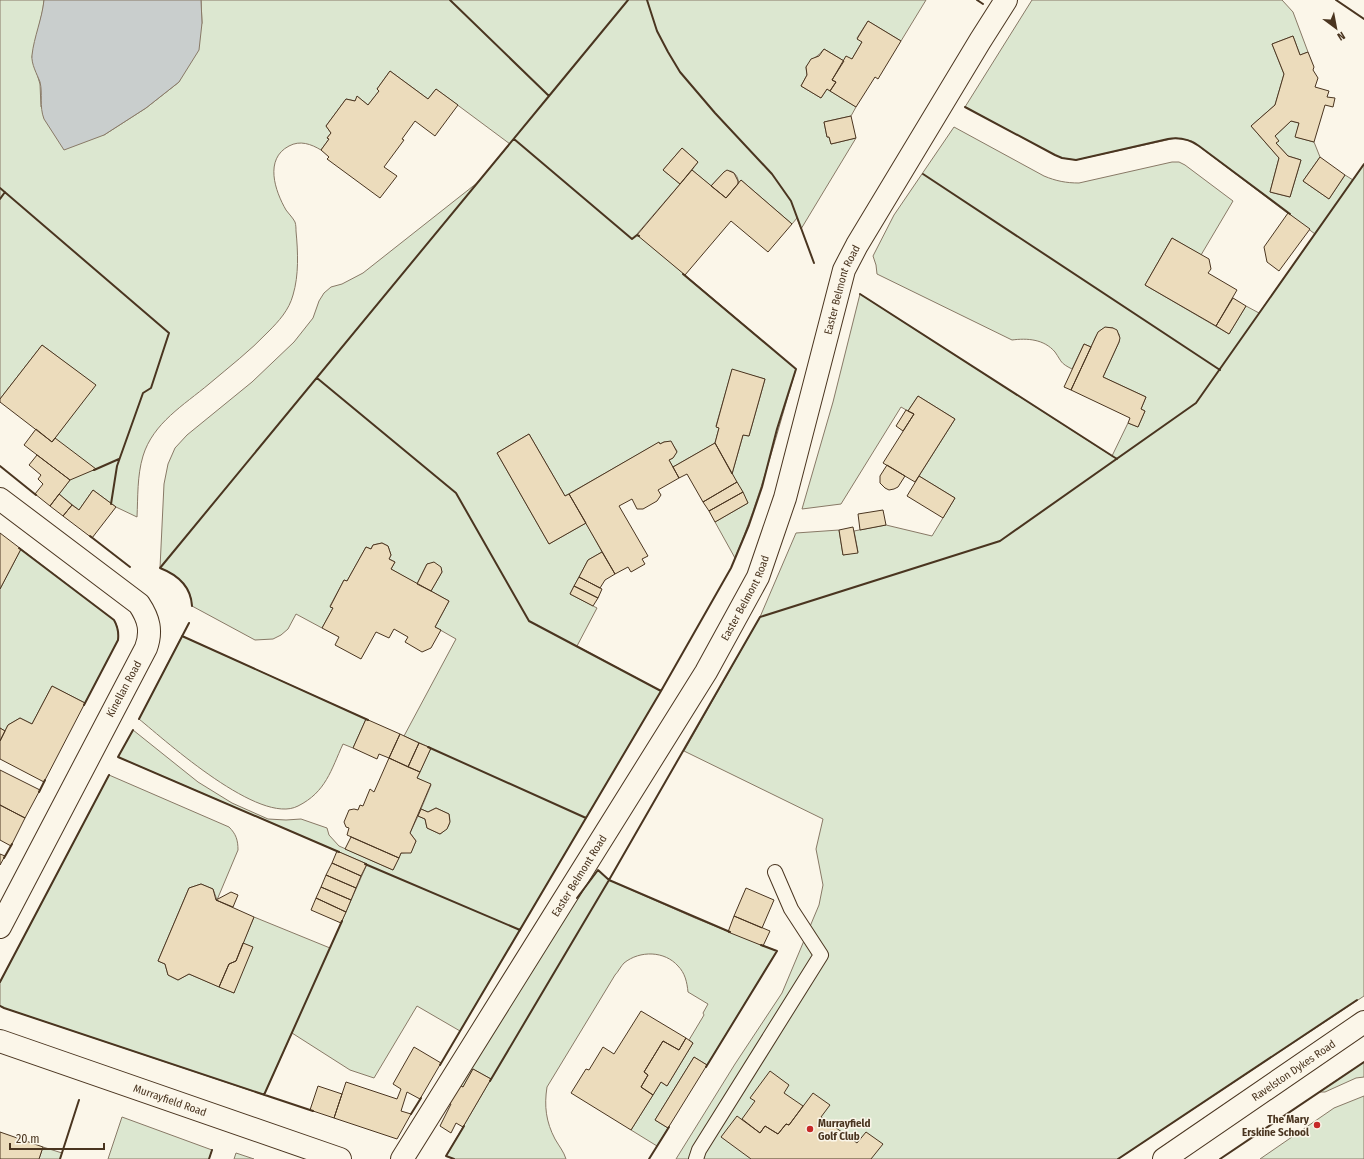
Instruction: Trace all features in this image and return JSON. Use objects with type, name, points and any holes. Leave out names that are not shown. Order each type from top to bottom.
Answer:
[{"type":"street","name":"Easter Belmont Road","points":[[402,1159],[706,672],[758,577],[785,498],[844,270],[857,245],[976,47],[1006,0]]},
{"type":"street","name":"Kinellan Road","points":[[0,499],[139,604],[146,614],[150,631],[146,648],[0,926]]},
{"type":"street","name":"Ravelston Dykes Road","points":[[1164,1159],[1364,1022]]},
{"type":"street","name":"Murrayfield Road","points":[[0,1041],[340,1159]]},
{"type":"lane","points":[[696,1159],[699,1150],[822,955],[791,909],[775,872]]},
{"type":"green space","points":[[0,0],[44,0],[32,57],[40,84],[41,107],[104,135],[146,108],[179,82],[202,23],[201,0],[926,0],[901,41],[868,21],[857,38],[862,42],[852,59],[844,61],[824,49],[806,67],[807,75],[801,86],[821,98],[827,89],[856,107],[851,116],[824,122],[827,137],[829,137],[831,144],[856,138],[801,229],[797,218],[792,224],[741,180],[738,184],[737,176],[731,171],[724,172],[711,186],[692,170],[698,162],[682,148],[663,170],[680,184],[637,234],[796,369],[761,488],[735,558],[715,522],[748,503],[732,474],[743,435],[749,436],[765,379],[732,370],[716,426],[719,428],[715,443],[673,467],[669,460],[673,458],[677,451],[671,442],[658,443],[565,496],[529,434],[497,453],[549,544],[586,523],[602,552],[588,560],[570,594],[597,608],[577,646],[661,691],[460,1031],[417,1006],[374,1078],[350,1070],[292,1033],[264,1095],[4,1008],[0,1006],[0,982],[109,775],[229,827],[237,840],[238,850],[217,900],[213,889],[201,884],[189,888],[158,961],[165,964],[168,975],[178,980],[189,974],[234,993],[243,943],[254,917],[330,948],[367,864],[118,757],[133,730],[198,782],[232,803],[268,819],[301,819],[327,828],[329,835],[339,846],[393,870],[401,853],[411,852],[416,841],[410,833],[418,816],[425,819],[427,828],[440,834],[447,828],[450,820],[449,814],[436,808],[428,812],[421,809],[431,785],[417,778],[431,748],[404,736],[456,639],[435,627],[449,601],[431,591],[442,572],[440,567],[434,563],[427,564],[417,584],[391,569],[395,562],[389,559],[391,555],[388,546],[382,543],[373,545],[371,549],[366,547],[347,581],[344,580],[330,606],[333,608],[322,628],[296,614],[288,629],[281,635],[273,639],[255,640],[192,606],[189,593],[182,582],[172,574],[160,568],[164,484],[168,464],[175,448],[187,435],[252,382],[294,342],[313,318],[319,301],[324,293],[331,287],[342,284],[363,273],[477,183],[510,144],[436,89],[428,99],[390,71],[377,89],[379,91],[368,105],[358,97],[355,101],[346,99],[326,126],[331,133],[327,138],[329,139],[321,150],[313,146],[297,143],[289,146],[281,152],[276,159],[274,176],[278,194],[286,210],[295,222],[298,255],[295,287],[286,310],[276,324],[254,346],[180,407],[154,434],[148,444],[141,464],[138,486],[137,517],[116,507],[93,490],[79,510],[59,494],[70,480],[55,438],[95,385],[42,345],[0,399]]},
{"type":"green space","points":[[1032,0],[1282,0],[1293,12],[1308,52],[1300,55],[1293,36],[1272,44],[1284,74],[1275,105],[1251,126],[1279,158],[1270,192],[1290,197],[1301,160],[1288,156],[1276,143],[1275,136],[1291,121],[1299,123],[1296,137],[1314,142],[1320,157],[1303,181],[1329,199],[1345,175],[1353,180],[1364,164],[1364,996],[1118,1159],[676,1159],[735,1064],[782,993],[819,905],[823,885],[816,849],[823,819],[684,751],[760,617],[796,533],[839,530],[843,555],[858,552],[854,531],[886,525],[932,536],[955,498],[919,476],[955,419],[918,396],[908,411],[901,407],[841,504],[802,509],[833,402],[860,294],[1112,456],[1128,423],[1138,427],[1145,411],[1141,409],[1146,397],[1103,377],[1119,342],[1119,334],[1113,328],[1104,328],[1101,330],[1096,335],[1091,347],[1084,344],[1072,369],[1063,364],[1055,352],[1046,344],[1029,339],[1012,340],[877,274],[873,256],[894,215],[954,127],[1044,176],[1057,180],[1079,183],[1172,162],[1179,162],[1233,201],[1201,255],[1172,238],[1145,285],[1229,334],[1246,306],[1259,313],[1315,234],[1192,141],[1176,138],[1076,160],[1062,158],[965,107]]},
{"type":"green space","points":[[21,549],[114,620],[118,630],[118,640],[85,703],[52,686],[32,724],[20,718],[8,725],[5,731],[0,728],[0,589]]},
{"type":"green space","points":[[182,636],[366,719],[353,748],[343,744],[326,780],[315,794],[298,806],[281,809],[261,804],[238,793],[215,779],[139,719]]},
{"type":"green space","points":[[598,870],[609,880],[695,918],[777,951],[707,1065],[694,1057],[655,1120],[668,1128],[657,1146],[631,1130],[661,1082],[667,1086],[693,1043],[689,1040],[704,1015],[703,1013],[708,1004],[688,992],[684,975],[673,961],[659,955],[645,954],[630,959],[624,963],[615,975],[547,1087],[546,1107],[548,1120],[552,1133],[566,1159],[454,1159],[446,1156],[491,1079],[473,1069],[463,1087],[459,1085],[549,936]]},
{"type":"green space","points":[[1364,1062],[1364,1077],[1356,1078],[1325,1092],[1319,1092]]},
{"type":"green space","points":[[1364,1096],[1364,1159],[1260,1159],[1334,1108]]},
{"type":"green space","points":[[122,1117],[212,1150],[209,1159],[108,1159]]},
{"type":"green space","points":[[43,1147],[62,1153],[60,1159],[39,1159]]},
{"type":"green space","points":[[236,1153],[254,1159],[234,1159]]},
{"type":"shaded area","points":[[44,0],[201,0],[202,23],[199,50],[179,82],[146,108],[104,135],[64,150],[44,119],[40,82],[33,65],[32,58]]},
{"type":"building","points":[[868,21],[901,41],[878,79],[875,77],[856,107],[830,91],[836,82],[832,80],[846,56],[852,59],[862,42],[857,39]]},
{"type":"building","points":[[1293,36],[1300,55],[1308,52],[1314,67],[1313,70],[1318,78],[1315,87],[1329,91],[1327,97],[1335,98],[1333,107],[1325,105],[1314,142],[1295,137],[1299,123],[1291,121],[1275,136],[1279,141],[1276,143],[1288,156],[1301,160],[1290,197],[1270,192],[1279,158],[1251,126],[1275,105],[1284,74],[1272,44]]},
{"type":"building","points":[[824,49],[844,61],[832,80],[836,82],[830,91],[827,89],[821,98],[801,86],[807,75],[806,67],[811,59],[819,56]]},
{"type":"building","points":[[390,71],[428,99],[436,89],[458,105],[435,136],[415,121],[402,139],[404,140],[384,167],[397,176],[380,198],[327,159],[329,157],[321,150],[329,139],[327,138],[331,133],[326,126],[346,99],[355,101],[357,96],[368,105],[379,91],[377,89]]},
{"type":"building","points":[[851,116],[856,138],[831,144],[829,137],[827,137],[824,122]]},
{"type":"building","points":[[682,148],[698,162],[680,184],[663,170]]},
{"type":"building","points":[[1320,157],[1345,175],[1329,199],[1303,181]]},
{"type":"building","points":[[692,170],[726,198],[741,180],[792,224],[768,252],[731,221],[685,275],[637,235]]},
{"type":"building","points":[[727,170],[734,173],[738,184],[726,198],[711,186]]},
{"type":"building","points":[[1288,213],[1310,229],[1279,271],[1267,262],[1264,247]]},
{"type":"building","points":[[1172,238],[1209,259],[1211,269],[1208,273],[1237,290],[1216,326],[1145,285]]},
{"type":"building","points":[[1233,298],[1246,306],[1229,334],[1216,326]]},
{"type":"building","points":[[1105,327],[1117,330],[1120,338],[1103,377],[1146,397],[1141,409],[1145,411],[1138,427],[1128,423],[1130,418],[1071,390],[1098,332]]},
{"type":"building","points":[[1084,344],[1091,347],[1071,390],[1064,387]]},
{"type":"building","points":[[42,345],[96,385],[52,442],[0,402],[0,399]]},
{"type":"building","points":[[732,369],[765,379],[749,436],[743,435],[732,474],[715,443],[719,428],[716,427]]},
{"type":"building","points":[[918,396],[955,419],[915,482],[883,463],[914,414],[908,411]]},
{"type":"building","points":[[906,410],[914,414],[903,431],[896,426]]},
{"type":"building","points":[[36,429],[52,442],[55,438],[96,469],[70,480],[24,445]]},
{"type":"building","points":[[529,434],[565,496],[569,494],[586,523],[549,544],[497,453]]},
{"type":"building","points":[[671,441],[677,452],[673,458],[669,460],[679,478],[658,490],[661,495],[657,501],[643,509],[637,509],[632,499],[619,506],[648,556],[642,559],[645,564],[631,572],[628,567],[615,574],[569,494],[659,442],[660,444]]},
{"type":"building","points":[[715,443],[737,482],[703,502],[687,474],[679,478],[673,467]]},
{"type":"building","points":[[37,455],[70,480],[50,506],[35,494],[43,484],[38,479],[41,475],[29,465]]},
{"type":"building","points":[[887,465],[905,476],[898,487],[889,490],[880,483],[880,476]]},
{"type":"building","points":[[919,476],[955,498],[943,518],[907,496]]},
{"type":"building","points":[[737,482],[743,492],[709,511],[703,502]]},
{"type":"building","points":[[93,490],[116,507],[92,538],[63,516],[72,505],[79,510]]},
{"type":"building","points":[[743,492],[748,503],[715,522],[709,511]]},
{"type":"building","points":[[59,494],[72,505],[63,516],[50,506]]},
{"type":"building","points":[[883,510],[886,525],[860,530],[858,514]]},
{"type":"building","points":[[853,527],[858,553],[843,555],[839,530]]},
{"type":"building","points":[[0,533],[21,549],[0,589]]},
{"type":"building","points":[[382,543],[388,546],[391,555],[389,559],[395,562],[391,569],[449,601],[435,627],[441,630],[431,648],[422,652],[405,642],[408,637],[394,629],[389,638],[376,632],[361,659],[335,645],[339,637],[322,628],[333,608],[330,607],[344,580],[347,581],[366,547],[371,549],[373,545]]},
{"type":"building","points":[[602,552],[615,574],[605,580],[600,588],[579,577],[588,560]]},
{"type":"building","points":[[434,562],[441,567],[442,572],[431,591],[417,584],[427,564]]},
{"type":"building","points":[[579,577],[602,589],[598,598],[574,586]]},
{"type":"building","points":[[574,586],[598,598],[593,606],[570,594]]},
{"type":"building","points":[[52,686],[85,703],[44,782],[0,759],[0,741],[8,725],[20,718],[32,724]]},
{"type":"building","points":[[366,719],[400,734],[389,758],[379,754],[377,759],[353,748]]},
{"type":"building","points":[[0,728],[5,731],[0,741]]},
{"type":"building","points":[[400,734],[419,743],[408,767],[389,758]]},
{"type":"building","points":[[419,743],[431,748],[420,772],[408,767]]},
{"type":"building","points":[[389,758],[420,772],[417,778],[431,784],[410,833],[416,841],[411,853],[401,853],[399,858],[347,835],[349,828],[346,827],[344,822],[349,810],[358,810],[360,805],[363,806],[370,789],[374,792]]},
{"type":"building","points":[[0,770],[40,790],[25,818],[0,805]]},
{"type":"building","points":[[0,805],[25,818],[11,846],[0,840]]},
{"type":"building","points":[[436,808],[449,814],[450,822],[447,829],[440,834],[427,828],[425,819],[418,816],[421,809],[428,812]]},
{"type":"building","points":[[351,837],[399,858],[393,870],[345,849]]},
{"type":"building","points":[[337,851],[367,864],[361,876],[332,863]]},
{"type":"building","points":[[0,854],[5,856],[0,865]]},
{"type":"building","points":[[332,863],[361,876],[356,888],[326,875]]},
{"type":"building","points":[[326,875],[356,888],[351,900],[321,887]]},
{"type":"building","points":[[201,884],[213,889],[216,900],[254,917],[236,961],[229,964],[219,987],[189,974],[178,980],[168,975],[165,964],[158,961],[189,888]]},
{"type":"building","points":[[321,887],[351,900],[346,912],[316,898]]},
{"type":"building","points":[[746,888],[774,900],[762,928],[734,916]]},
{"type":"building","points":[[231,892],[238,895],[233,907],[216,900]]},
{"type":"building","points":[[316,898],[346,912],[341,923],[311,910]]},
{"type":"building","points":[[734,916],[770,931],[763,946],[728,932]]},
{"type":"building","points":[[243,943],[253,947],[234,993],[219,987],[229,964],[236,961]]},
{"type":"building","points":[[641,1011],[686,1038],[679,1050],[663,1041],[644,1072],[648,1075],[641,1087],[653,1095],[631,1130],[571,1093],[586,1069],[589,1070],[603,1047],[614,1054]]},
{"type":"building","points":[[686,1038],[693,1043],[667,1086],[661,1082],[653,1095],[641,1087],[648,1075],[644,1072],[663,1041],[679,1050]]},
{"type":"building","points":[[414,1047],[441,1063],[420,1099],[407,1092],[401,1111],[411,1114],[397,1139],[334,1118],[346,1082],[397,1099],[401,1089],[393,1084]]},
{"type":"building","points":[[694,1057],[707,1065],[668,1128],[655,1120]]},
{"type":"building","points":[[473,1069],[491,1079],[463,1127],[456,1123],[451,1133],[440,1126],[451,1104],[448,1102],[459,1085],[463,1087]]},
{"type":"building","points":[[770,1071],[789,1085],[784,1093],[803,1106],[789,1125],[786,1124],[778,1134],[765,1126],[760,1133],[742,1119],[755,1101],[750,1098]]},
{"type":"building","points":[[318,1086],[342,1094],[334,1118],[310,1110]]},
{"type":"building","name":"Murrayfield Golf Club","points":[[813,1093],[830,1105],[821,1117],[857,1143],[866,1132],[883,1144],[871,1159],[751,1159],[721,1137],[737,1116],[760,1133],[765,1126],[778,1134],[786,1124],[789,1125]]},
{"type":"building","points":[[0,1132],[43,1147],[39,1159],[0,1159]]},
{"type":"wall","points":[[450,0],[549,96],[628,0]]},
{"type":"wall","points":[[647,0],[657,31],[680,72],[715,113],[772,174],[791,201],[814,263]]},
{"type":"wall","points":[[977,0],[983,4]]},
{"type":"wall","points":[[1336,0],[1364,19]]},
{"type":"wall","points":[[192,606],[189,593],[182,582],[172,574],[160,568],[549,96]]},
{"type":"wall","points":[[965,107],[1062,158],[1076,160],[1168,139],[1180,138],[1188,140],[1199,146],[1290,214]]},
{"type":"wall","points":[[514,139],[632,239],[637,235],[639,236]]},
{"type":"wall","points":[[490,1081],[609,880],[760,617],[1000,541],[1196,403],[1364,164]]},
{"type":"wall","points":[[923,174],[1220,370]]},
{"type":"wall","points":[[0,188],[169,333],[151,388],[143,393],[117,466],[111,504]]},
{"type":"wall","points":[[0,199],[5,192]]},
{"type":"wall","points":[[661,691],[731,568],[749,525],[762,487],[777,429],[796,369],[683,274]]},
{"type":"wall","points":[[860,294],[1117,459]]},
{"type":"wall","points":[[317,378],[456,493],[529,621],[661,691],[440,1065]]},
{"type":"wall","points":[[94,470],[119,459]]},
{"type":"wall","points":[[0,466],[36,495]]},
{"type":"wall","points":[[90,536],[130,567]]},
{"type":"wall","points":[[19,548],[114,620],[118,632],[118,640],[84,705]]},
{"type":"wall","points":[[139,719],[189,623]]},
{"type":"wall","points":[[182,636],[368,720]]},
{"type":"wall","points":[[133,730],[118,757],[339,852]]},
{"type":"wall","points":[[428,747],[586,818]]},
{"type":"wall","points":[[0,982],[109,775]]},
{"type":"wall","points":[[39,792],[45,780]]},
{"type":"wall","points":[[4,858],[12,844]]},
{"type":"wall","points":[[365,864],[520,930]]},
{"type":"wall","points":[[577,898],[598,870],[609,880],[730,932]]},
{"type":"wall","points":[[264,1095],[342,921]]},
{"type":"wall","points":[[706,1067],[777,951],[761,945]]},
{"type":"wall","points":[[1118,1159],[1357,1000]]},
{"type":"wall","points":[[0,1006],[313,1111]]},
{"type":"wall","points":[[1220,1159],[1364,1062]]},
{"type":"wall","points":[[411,1114],[421,1098]]},
{"type":"wall","points":[[60,1159],[79,1100]]},
{"type":"wall","points":[[454,1159],[446,1156],[464,1126]]},
{"type":"wall","points":[[649,1159],[669,1127]]},
{"type":"wall","points":[[209,1159],[212,1150]]},
{"type":"place","name":"The Mary Erskine School","points":[[1317,1125]]},
{"type":"place","name":"Murrayfield Golf Club","points":[[810,1129]]}]
